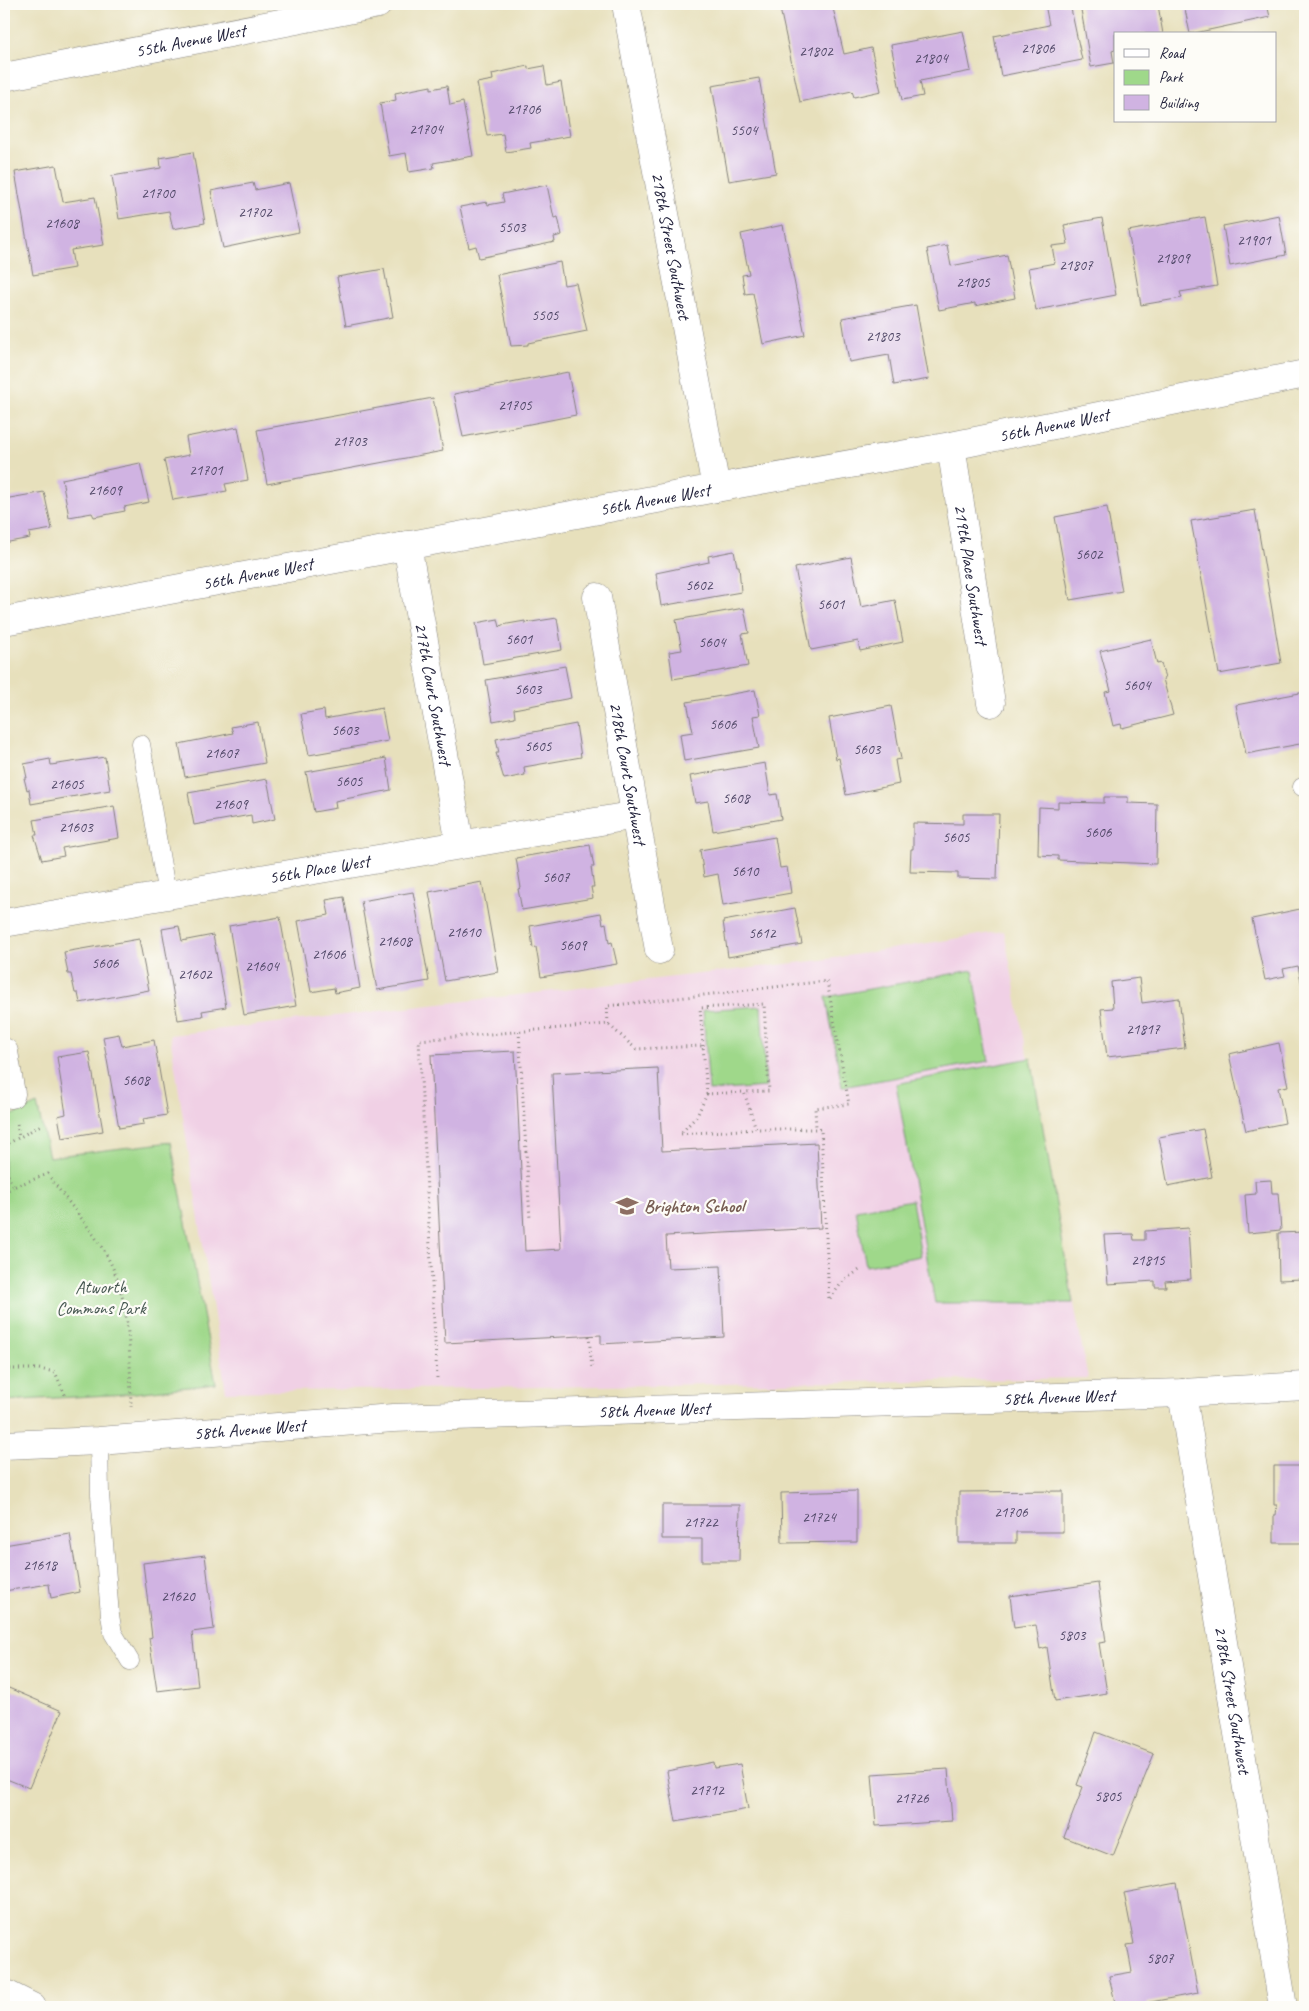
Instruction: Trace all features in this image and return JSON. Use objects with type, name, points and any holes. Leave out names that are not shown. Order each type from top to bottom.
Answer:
[{"type":"main road","name":"55th Avenue West","points":[[4,77],[378,4]]},
{"type":"main road","name":"218th Street Southwest","points":[[626,4],[716,488]]},
{"type":"main road","name":"56th Avenue West","points":[[4,621],[407,545],[951,446],[1305,374]]},
{"type":"main road","name":"219th Place Southwest","points":[[951,446],[991,703]]},
{"type":"main road","name":"217th Court Southwest","points":[[407,545],[460,844]]},
{"type":"main road","name":"218th Court Southwest","points":[[597,597],[658,950]]},
{"type":"main road","name":"56th Place West","points":[[4,923],[636,814]]},
{"type":"main road","points":[[4,1052],[11,1094]]},
{"type":"main road","name":"58th Avenue West","points":[[4,1445],[99,1441],[393,1418],[1182,1393],[1305,1386]]},
{"type":"main road","name":"218th Street Southwest","points":[[1182,1393],[1283,2007]]},
{"type":"main road","points":[[4,1993],[32,2007]]},
{"type":"lane","points":[[141,744],[167,895]]},
{"type":"lane","points":[[99,1441],[100,1495],[110,1615],[113,1633],[130,1661]]},
{"type":"path","points":[[703,1046],[636,1049],[608,1024],[607,1006],[827,980],[849,1104],[815,1108],[816,1128]]},
{"type":"path","points":[[707,1094],[769,1091],[764,1004],[700,1008],[707,1094],[697,1116],[680,1134],[756,1129],[820,1129],[829,1300],[843,1281],[861,1269]]},
{"type":"path","points":[[436,1378],[419,1040],[608,1024]]},
{"type":"path","points":[[519,1031],[530,1219]]},
{"type":"path","points":[[744,1092],[756,1129]]},
{"type":"path","points":[[4,1146],[42,1125]]},
{"type":"path","points":[[4,1166],[13,1187]]},
{"type":"path","points":[[4,1192],[48,1174],[60,1192],[81,1216],[112,1265],[119,1286],[128,1336],[132,1438]]},
{"type":"path","points":[[589,1336],[592,1368]]},
{"type":"path","points":[[4,1369],[39,1369],[55,1372],[66,1397]]},
{"type":"shaded area","name":"Brighton School","points":[[1004,931],[1088,1378],[226,1392],[170,1035],[821,960]]},
{"type":"green space","points":[[973,970],[989,1061],[842,1087],[826,997]]},
{"type":"green space","points":[[761,1006],[766,1087],[709,1091],[703,1010]]},
{"type":"green space","points":[[1031,1058],[1073,1303],[935,1303],[896,1084]]},
{"type":"green space","name":"Atworth Commons Park","points":[[37,1104],[49,1157],[171,1142],[216,1384],[126,1394],[4,1401],[4,1119]]},
{"type":"green space","points":[[912,1200],[921,1256],[866,1266],[856,1210]]},
{"type":"building","points":[[779,4],[832,4],[844,54],[871,48],[881,91],[854,97],[852,91],[800,102]]},
{"type":"building","points":[[1045,4],[1070,4],[1082,60],[1001,76],[994,36],[1049,25]]},
{"type":"building","points":[[1080,4],[1147,4],[1148,7],[1158,5],[1163,32],[1114,32],[1114,50],[1112,51],[1114,63],[1091,67]]},
{"type":"building","points":[[1184,4],[1267,4],[1270,17],[1199,32],[1190,32]]},
{"type":"building","points":[[963,31],[971,71],[920,81],[923,96],[902,100],[891,45]]},
{"type":"building","points":[[528,66],[528,69],[544,66],[547,85],[561,82],[570,136],[530,143],[531,148],[506,152],[503,134],[487,136],[477,83],[493,80],[492,74]]},
{"type":"building","points":[[759,78],[776,173],[729,181],[712,86]]},
{"type":"building","points":[[431,86],[431,89],[447,86],[450,105],[463,102],[473,156],[433,163],[434,168],[409,172],[406,153],[389,156],[380,103],[396,100],[395,93]]},
{"type":"building","points":[[193,152],[205,223],[173,229],[169,211],[119,219],[112,176],[161,168],[160,158]]},
{"type":"building","points":[[56,165],[63,202],[95,197],[104,245],[71,250],[74,268],[33,275],[15,172]]},
{"type":"building","points":[[253,183],[255,190],[289,183],[299,232],[223,248],[211,191]]},
{"type":"building","points":[[547,185],[554,218],[558,217],[562,235],[554,237],[555,242],[479,258],[476,246],[469,248],[460,207],[487,202],[488,205],[504,202],[502,194]]},
{"type":"building","points":[[1279,215],[1286,255],[1230,266],[1223,226]]},
{"type":"building","points":[[1205,217],[1217,286],[1180,292],[1182,298],[1141,305],[1128,231]]},
{"type":"building","points":[[1102,218],[1116,295],[1036,310],[1028,268],[1055,263],[1052,246],[1068,244],[1064,225]]},
{"type":"building","points":[[783,225],[805,335],[763,344],[753,293],[745,294],[742,275],[749,274],[741,234]]},
{"type":"building","points":[[947,245],[951,266],[1007,255],[1015,298],[975,306],[975,303],[939,310],[927,249]]},
{"type":"building","points":[[560,262],[564,285],[576,283],[587,331],[528,343],[528,345],[511,346],[497,275]]},
{"type":"building","points":[[384,269],[393,317],[346,326],[337,277]]},
{"type":"building","points":[[5,280],[7,294],[4,294]]},
{"type":"building","points":[[916,305],[929,379],[894,385],[889,355],[849,362],[842,318]]},
{"type":"building","points":[[568,372],[576,415],[463,437],[454,394]]},
{"type":"building","points":[[433,398],[443,451],[267,484],[257,430]]},
{"type":"building","points":[[238,427],[248,480],[225,484],[227,491],[173,500],[164,460],[189,455],[186,437]]},
{"type":"building","points":[[140,463],[149,502],[124,507],[125,511],[94,517],[92,513],[69,517],[62,479]]},
{"type":"building","points":[[44,492],[52,529],[29,533],[30,538],[4,543],[4,499]]},
{"type":"building","points":[[1107,507],[1122,591],[1070,600],[1055,517]]},
{"type":"building","points":[[1255,510],[1281,663],[1219,674],[1191,521]]},
{"type":"building","points":[[734,551],[737,566],[739,566],[741,592],[661,606],[656,573],[709,562],[708,556]]},
{"type":"building","points":[[851,557],[861,607],[895,600],[903,642],[860,651],[858,641],[811,650],[795,568]]},
{"type":"building","points":[[744,608],[749,633],[742,634],[748,666],[673,679],[669,652],[682,650],[676,620]]},
{"type":"building","points":[[557,618],[562,650],[483,664],[476,623],[498,619],[500,627],[525,621],[525,623]]},
{"type":"building","points":[[1151,639],[1157,664],[1161,663],[1165,678],[1163,679],[1173,715],[1122,728],[1121,724],[1113,726],[1105,692],[1111,691],[1100,651]]},
{"type":"building","points":[[565,666],[571,698],[514,709],[515,717],[493,721],[486,680]]},
{"type":"building","points":[[755,690],[760,715],[753,716],[759,748],[684,761],[680,734],[693,732],[687,702]]},
{"type":"building","points":[[1305,692],[1305,743],[1246,754],[1236,705]]},
{"type":"building","points":[[891,706],[901,759],[895,760],[899,784],[846,795],[839,758],[836,759],[829,718]]},
{"type":"building","points":[[382,708],[388,741],[309,755],[301,714],[324,710],[325,719]]},
{"type":"building","points":[[258,722],[265,763],[185,777],[179,744],[233,733],[231,727]]},
{"type":"building","points":[[576,724],[581,757],[524,767],[525,775],[504,779],[496,753],[499,753],[496,739]]},
{"type":"building","points":[[105,757],[110,790],[31,804],[29,789],[27,790],[24,778],[27,778],[24,764],[50,759],[51,765]]},
{"type":"building","points":[[386,758],[391,790],[335,801],[336,808],[314,812],[306,772]]},
{"type":"building","points":[[765,763],[770,795],[777,794],[781,819],[713,831],[708,801],[695,803],[690,776]]},
{"type":"building","points":[[267,779],[275,819],[252,824],[251,815],[194,825],[188,793]]},
{"type":"building","points":[[1104,797],[1128,797],[1128,803],[1157,804],[1156,864],[1058,860],[1058,856],[1038,855],[1039,807],[1058,808],[1058,802],[1104,803]]},
{"type":"building","points":[[114,806],[119,838],[62,848],[64,856],[42,860],[34,835],[37,835],[34,820]]},
{"type":"building","points":[[963,814],[999,814],[997,879],[958,878],[958,873],[910,872],[911,849],[913,849],[913,823],[963,824]]},
{"type":"building","points":[[775,837],[780,868],[787,867],[791,893],[723,905],[718,874],[704,877],[700,850]]},
{"type":"building","points":[[590,845],[594,867],[591,867],[594,887],[591,887],[593,898],[522,910],[518,889],[521,888],[516,858]]},
{"type":"building","points":[[482,882],[498,972],[445,981],[429,892]]},
{"type":"building","points":[[413,892],[429,981],[377,990],[361,901]]},
{"type":"building","points":[[344,897],[360,988],[335,993],[334,988],[311,992],[298,921],[329,915],[326,900]]},
{"type":"building","points":[[795,908],[802,944],[728,957],[723,921]]},
{"type":"building","points":[[1305,908],[1304,996],[1298,966],[1283,969],[1285,976],[1265,980],[1252,919]]},
{"type":"building","points":[[601,913],[603,924],[606,923],[609,943],[612,942],[617,964],[541,977],[536,947],[533,948],[530,926]]},
{"type":"building","points":[[280,917],[296,1006],[244,1015],[229,926]]},
{"type":"building","points":[[179,926],[182,941],[213,935],[226,1007],[202,1011],[203,1016],[178,1020],[162,929]]},
{"type":"building","points":[[139,939],[149,990],[80,1003],[78,993],[75,993],[71,974],[68,974],[64,952]]},
{"type":"building","points":[[1139,978],[1142,1003],[1179,998],[1185,1048],[1107,1057],[1101,1009],[1113,1008],[1111,982]]},
{"type":"building","points":[[119,1034],[122,1046],[154,1040],[167,1115],[143,1119],[144,1124],[119,1128],[103,1037]]},
{"type":"building","points":[[1279,1043],[1288,1086],[1278,1088],[1285,1123],[1246,1131],[1229,1054]]},
{"type":"building","points":[[515,1051],[525,1251],[561,1249],[552,1073],[658,1068],[662,1151],[817,1143],[821,1228],[666,1236],[668,1268],[721,1266],[724,1337],[601,1344],[601,1335],[445,1343],[431,1055]]},
{"type":"building","points":[[89,1052],[103,1131],[62,1138],[58,1116],[66,1114],[57,1057]]},
{"type":"building","points":[[1203,1129],[1212,1177],[1168,1186],[1159,1137]]},
{"type":"building","points":[[1271,1180],[1272,1193],[1278,1193],[1281,1230],[1248,1233],[1245,1195],[1256,1194],[1255,1181]]},
{"type":"building","points":[[1188,1228],[1191,1279],[1165,1281],[1166,1287],[1155,1287],[1155,1281],[1108,1284],[1104,1235],[1133,1234],[1134,1240],[1145,1240],[1145,1231]]},
{"type":"building","points":[[1305,1232],[1305,1283],[1302,1284],[1302,1279],[1279,1280],[1278,1233]]},
{"type":"building","points":[[1274,1466],[1305,1466],[1305,1543],[1274,1543],[1274,1515],[1276,1515],[1277,1505],[1274,1505]]},
{"type":"building","points":[[857,1491],[857,1542],[782,1543],[781,1493]]},
{"type":"building","points":[[1063,1491],[1063,1532],[1016,1532],[1016,1543],[959,1543],[959,1492]]},
{"type":"building","points":[[662,1505],[740,1505],[739,1561],[702,1561],[702,1539],[662,1539]]},
{"type":"building","points":[[70,1534],[80,1592],[51,1598],[49,1584],[4,1591],[4,1545]]},
{"type":"building","points":[[205,1555],[214,1629],[192,1632],[198,1686],[157,1691],[149,1638],[152,1637],[143,1563]]},
{"type":"building","points":[[1098,1583],[1106,1642],[1099,1643],[1107,1693],[1055,1701],[1047,1647],[1040,1649],[1036,1625],[1014,1628],[1010,1596]]},
{"type":"building","points":[[4,1686],[62,1711],[29,1788],[4,1778]]},
{"type":"building","points":[[1096,1732],[1154,1754],[1113,1856],[1064,1837],[1083,1787],[1077,1785]]},
{"type":"building","points":[[713,1762],[714,1768],[740,1764],[748,1809],[676,1822],[667,1771]]},
{"type":"building","points":[[948,1769],[952,1821],[876,1826],[872,1774]]},
{"type":"building","points":[[1177,1883],[1198,1993],[1146,2003],[1146,2005],[1135,2007],[1116,2007],[1109,1976],[1132,1972],[1127,1945],[1134,1944],[1124,1893]]},
{"type":"place","name":"Brighton School","points":[[627,1206]]}]
